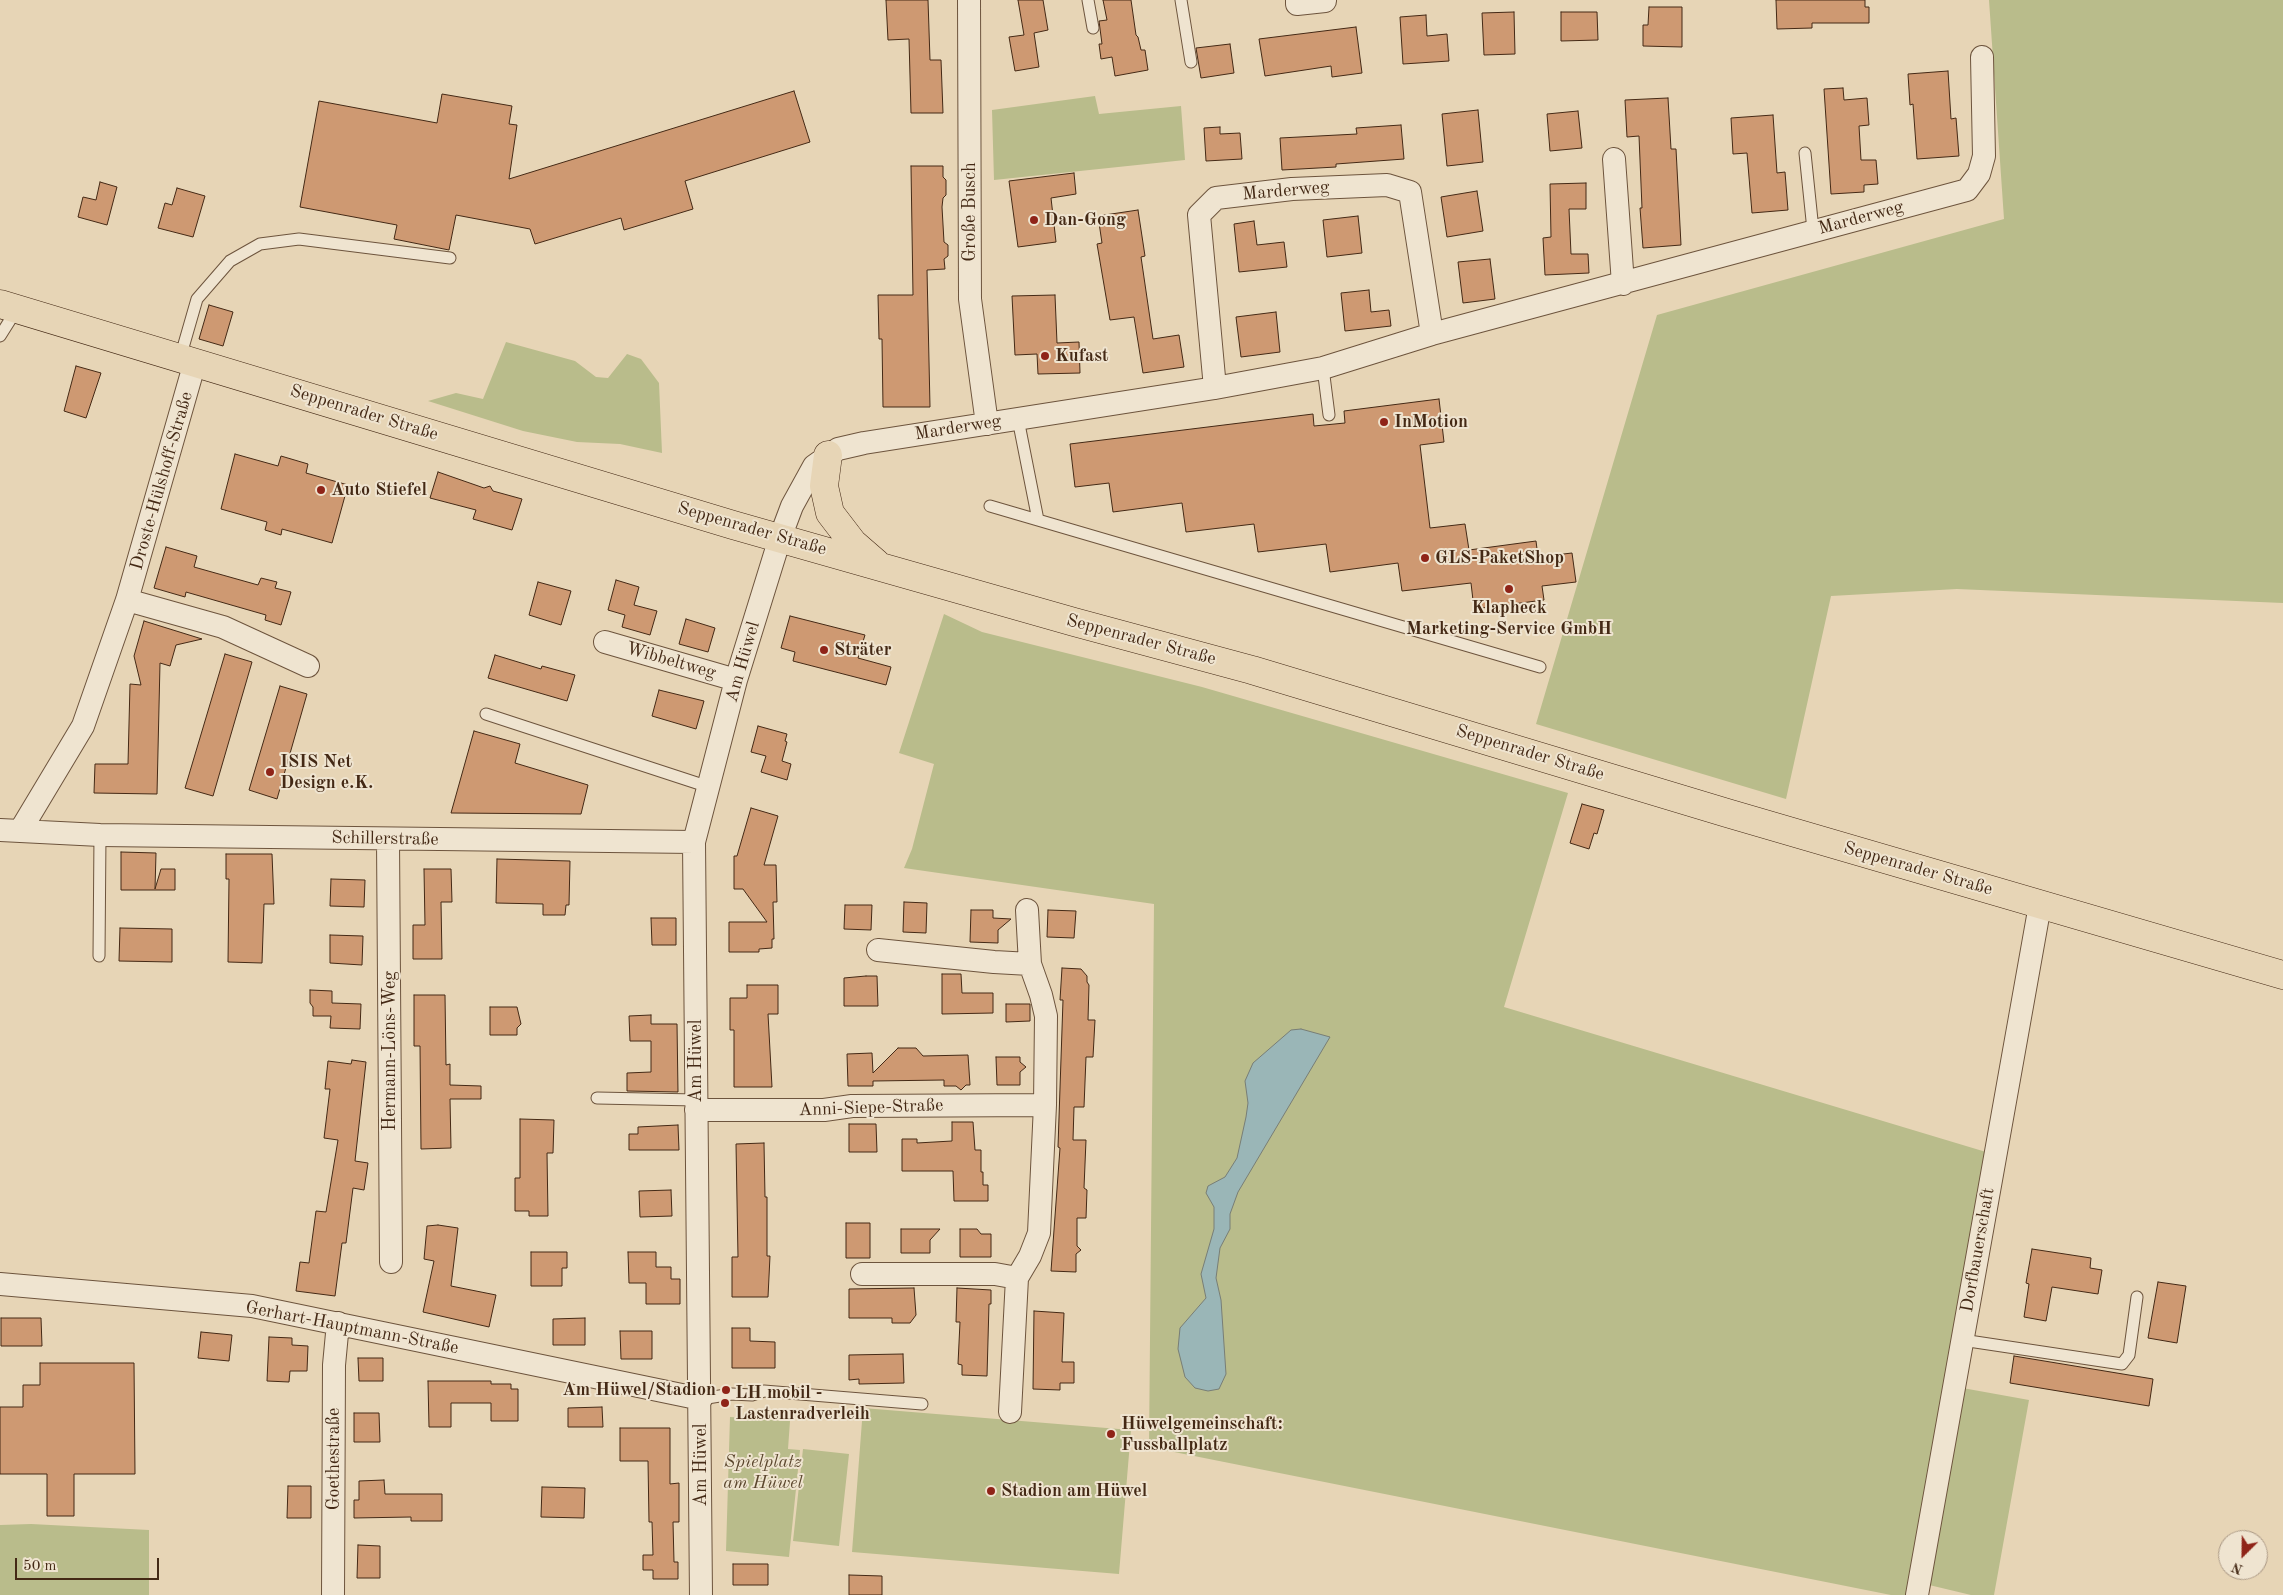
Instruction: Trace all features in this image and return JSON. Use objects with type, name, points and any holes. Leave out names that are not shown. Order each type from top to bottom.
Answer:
[{"type":"main road","name":"Seppenrader Straße","points":[[8,306],[780,538],[1074,622],[1252,670],[2283,976]]},
{"type":"main road","points":[[828,455],[824,486],[830,513],[853,543],[881,567]]},
{"type":"street","name":"Große Busch","points":[[969,0],[970,299],[987,424]]},
{"type":"street","points":[[1297,0],[1297,4],[1324,1]]},
{"type":"street","name":"Marderweg","points":[[780,538],[792,506],[814,466],[838,449],[864,443],[1215,388],[1323,368],[1432,334],[1967,190],[1979,174],[1984,156],[1982,57]]},
{"type":"street","points":[[1614,159],[1622,284]]},
{"type":"street","name":"Marderweg","points":[[1215,388],[1199,215],[1216,198],[1292,188],[1387,185],[1410,192],[1432,334]]},
{"type":"street","name":"Droste-Hülshoff-Straße","points":[[10,831],[83,726],[127,600],[188,360]]},
{"type":"street","name":"Am Hüwel","points":[[701,1595],[701,1400],[694,842],[736,680],[780,538]]},
{"type":"street","points":[[127,600],[224,627],[308,666]]},
{"type":"street","name":"Wibbeltweg","points":[[605,642],[736,680]]},
{"type":"street","name":"Schillerstraße","points":[[10,831],[100,836],[694,842]]},
{"type":"street","name":"Hermann-Löns-Weg","points":[[388,840],[392,1262]]},
{"type":"street","name":"Dorfbauerschaft","points":[[1917,1595],[2040,905]]},
{"type":"street","points":[[1010,1412],[1017,1278],[1030,1256],[1039,1233],[1045,1105],[1046,1016],[1030,964],[1027,910]]},
{"type":"street","points":[[878,950],[1030,964]]},
{"type":"street","name":"Anni-Siepe-Straße","points":[[696,1105],[824,1110],[852,1106],[1045,1105]]},
{"type":"street","points":[[862,1274],[995,1274],[1017,1278]]},
{"type":"street","name":"Gerhart-Hauptmann-Straße","points":[[0,1284],[252,1306],[701,1400]]},
{"type":"street","name":"Goethestraße","points":[[333,1595],[334,1365],[338,1323]]},
{"type":"lane","points":[[1088,0],[1092,28]]},
{"type":"lane","points":[[1182,0],[1191,62]]},
{"type":"lane","points":[[1806,153],[1813,230]]},
{"type":"lane","points":[[188,360],[197,299],[230,261],[260,244],[298,240],[450,258]]},
{"type":"lane","points":[[0,336],[8,306]]},
{"type":"lane","points":[[1323,368],[1328,415]]},
{"type":"lane","points":[[1018,419],[1038,520]]},
{"type":"lane","points":[[990,506],[1540,667]]},
{"type":"lane","points":[[486,714],[709,787]]},
{"type":"lane","points":[[99,956],[100,836]]},
{"type":"lane","points":[[597,1098],[696,1105]]},
{"type":"lane","points":[[1962,1340],[2122,1364],[2129,1355],[2137,1297]]},
{"type":"lane","points":[[701,1400],[732,1394],[752,1395],[764,1391],[922,1404]]},
{"type":"green space","points":[[1989,0],[2283,0],[2283,603],[1957,589],[1831,596],[1786,799],[1536,724],[1657,315],[2004,219]]},
{"type":"green space","points":[[1095,96],[1099,114],[1181,106],[1185,160],[994,180],[992,110]]},
{"type":"green space","points":[[506,342],[575,361],[596,377],[608,378],[627,354],[641,359],[659,383],[662,453],[620,444],[577,442],[523,431],[428,401],[456,393],[483,399]]},
{"type":"green space","points":[[944,614],[982,632],[1202,687],[1568,793],[1504,1007],[1986,1152],[1914,1595],[1891,1595],[1149,1447],[1154,904],[904,868],[912,849],[934,764],[899,753]]},
{"type":"green space","points":[[1957,1387],[2029,1400],[1994,1595],[1971,1595],[1925,1584]]},
{"type":"green space","name":"Stadion am Hüwel","points":[[863,1408],[1131,1430],[1119,1574],[852,1552]]},
{"type":"green space","name":"Spielplatz am Hüwel","points":[[730,1417],[790,1421],[788,1449],[800,1450],[789,1557],[726,1551]]},
{"type":"green space","points":[[803,1449],[849,1454],[839,1546],[793,1541]]},
{"type":"green space","points":[[31,1524],[149,1530],[149,1595],[0,1595],[0,1525]]},
{"type":"water","points":[[1301,1029],[1330,1037],[1238,1192],[1230,1214],[1230,1229],[1220,1248],[1216,1278],[1221,1300],[1226,1374],[1219,1389],[1208,1391],[1195,1388],[1185,1377],[1178,1349],[1180,1328],[1206,1298],[1201,1274],[1214,1229],[1214,1207],[1206,1193],[1208,1186],[1225,1177],[1237,1158],[1248,1103],[1245,1081],[1253,1063],[1291,1030]]},
{"type":"building","points":[[886,0],[928,0],[930,60],[941,60],[943,113],[911,113],[909,39],[888,40]]},
{"type":"building","points":[[1018,0],[1043,0],[1048,30],[1034,33],[1039,67],[1015,71],[1009,37],[1024,35]]},
{"type":"building","points":[[1103,0],[1131,0],[1136,35],[1141,50],[1145,50],[1148,70],[1115,76],[1112,57],[1101,59],[1099,44],[1102,44],[1099,21],[1107,20]]},
{"type":"building","points":[[1776,0],[1865,0],[1865,7],[1869,7],[1869,23],[1812,23],[1812,28],[1777,29]]},
{"type":"building","points":[[1649,7],[1682,7],[1682,47],[1643,46],[1643,25],[1648,25]]},
{"type":"building","points":[[1514,12],[1515,54],[1484,55],[1482,13]]},
{"type":"building","points":[[1561,12],[1597,12],[1598,40],[1561,41]]},
{"type":"building","points":[[1426,15],[1427,36],[1447,34],[1449,61],[1403,64],[1400,17]]},
{"type":"building","points":[[1356,27],[1362,73],[1332,77],[1331,66],[1265,76],[1259,39]]},
{"type":"building","points":[[1230,44],[1234,73],[1201,78],[1196,48]]},
{"type":"building","points":[[1948,71],[1951,119],[1956,118],[1959,156],[1917,159],[1913,104],[1910,105],[1908,74]]},
{"type":"building","points":[[1843,88],[1844,100],[1867,98],[1869,125],[1859,126],[1861,160],[1876,160],[1878,184],[1864,185],[1864,192],[1831,194],[1824,89]]},
{"type":"building","points":[[794,91],[810,142],[685,181],[693,209],[624,230],[621,218],[535,244],[530,229],[456,215],[449,250],[394,239],[397,225],[300,207],[319,101],[437,123],[442,94],[512,106],[509,124],[517,125],[509,179]]},
{"type":"building","points":[[1668,98],[1671,149],[1676,149],[1681,245],[1643,248],[1640,208],[1642,208],[1639,136],[1627,137],[1625,100]]},
{"type":"building","points":[[1478,110],[1483,162],[1447,166],[1442,114]]},
{"type":"building","points":[[1578,111],[1582,148],[1550,151],[1547,114]]},
{"type":"building","points":[[1773,115],[1777,173],[1785,172],[1788,210],[1752,213],[1747,153],[1733,154],[1731,118]]},
{"type":"building","points":[[1401,125],[1404,159],[1336,164],[1336,167],[1282,170],[1280,138],[1357,134],[1356,128]]},
{"type":"building","points":[[1220,127],[1220,134],[1240,133],[1242,159],[1206,161],[1204,128]]},
{"type":"building","points":[[911,166],[943,166],[943,177],[946,180],[946,195],[943,198],[942,207],[944,242],[948,245],[948,256],[944,259],[945,269],[927,270],[930,407],[883,407],[882,339],[879,339],[878,295],[913,295]]},
{"type":"building","name":"Dan-Gong","points":[[1074,173],[1076,194],[1051,198],[1056,242],[1018,247],[1009,181]]},
{"type":"building","points":[[100,182],[117,187],[107,225],[78,217],[83,197],[96,200]]},
{"type":"building","points":[[1586,183],[1586,209],[1569,209],[1571,254],[1588,254],[1589,273],[1545,275],[1543,238],[1551,237],[1550,184]]},
{"type":"building","points":[[177,188],[205,196],[193,237],[158,228],[165,203],[172,205]]},
{"type":"building","points":[[1477,191],[1483,231],[1447,237],[1441,197]]},
{"type":"building","points":[[1138,210],[1145,256],[1141,257],[1153,339],[1179,335],[1184,367],[1143,373],[1134,317],[1110,320],[1097,244],[1102,243],[1098,216]]},
{"type":"building","points":[[1358,216],[1362,253],[1327,257],[1323,220]]},
{"type":"building","points":[[1254,221],[1257,245],[1284,242],[1287,267],[1239,272],[1234,224]]},
{"type":"building","points":[[1490,259],[1495,299],[1463,303],[1458,262]]},
{"type":"building","points":[[1369,290],[1371,312],[1389,310],[1391,326],[1345,331],[1341,293]]},
{"type":"building","points":[[1055,295],[1057,343],[1079,342],[1080,373],[1038,374],[1037,354],[1015,355],[1012,296]]},
{"type":"building","points":[[209,305],[233,312],[223,346],[199,339]]},
{"type":"building","points":[[1276,312],[1280,352],[1241,357],[1236,317]]},
{"type":"building","points":[[76,366],[101,373],[86,418],[64,411]]},
{"type":"building","points":[[1439,399],[1444,442],[1420,445],[1430,528],[1465,524],[1469,550],[1536,541],[1538,557],[1572,553],[1576,582],[1542,586],[1544,600],[1474,609],[1471,583],[1402,591],[1398,563],[1330,572],[1326,544],[1258,552],[1254,524],[1186,532],[1182,503],[1113,512],[1109,483],[1075,487],[1070,444],[1313,414],[1314,426],[1345,423],[1344,411]]},
{"type":"building","points":[[235,454],[278,466],[281,456],[308,464],[306,473],[348,485],[332,543],[282,529],[281,535],[265,530],[267,522],[221,509]]},
{"type":"building","points":[[438,472],[484,488],[490,486],[493,491],[522,499],[512,530],[473,519],[476,510],[430,498]]},
{"type":"building","points":[[166,547],[197,556],[194,567],[258,585],[261,578],[277,582],[275,588],[291,592],[281,625],[265,620],[266,615],[186,592],[185,597],[154,588]]},
{"type":"building","points":[[616,580],[639,587],[634,605],[657,611],[650,635],[622,627],[625,615],[608,610]]},
{"type":"building","points":[[538,582],[571,591],[561,625],[529,615]]},
{"type":"building","name":"Sträter","points":[[790,616],[865,635],[858,658],[891,667],[886,685],[793,661],[795,652],[781,648]]},
{"type":"building","points":[[686,619],[715,628],[708,652],[679,644]]},
{"type":"building","points":[[144,621],[202,639],[176,645],[170,666],[160,663],[157,794],[94,793],[95,764],[128,764],[130,684],[141,685],[134,656]]},
{"type":"building","points":[[225,654],[252,662],[213,796],[185,788]]},
{"type":"building","points":[[495,655],[541,669],[542,666],[575,675],[567,701],[488,678]]},
{"type":"building","points":[[280,686],[307,694],[277,799],[249,790]]},
{"type":"building","points":[[659,690],[704,701],[696,729],[652,716]]},
{"type":"building","points":[[758,726],[787,734],[782,761],[791,764],[787,780],[761,772],[766,756],[751,752]]},
{"type":"building","points":[[474,731],[520,744],[515,763],[588,785],[581,814],[451,813]]},
{"type":"building","points":[[1582,804],[1604,810],[1597,834],[1594,833],[1589,849],[1570,843]]},
{"type":"building","points":[[751,808],[778,816],[764,865],[776,865],[777,902],[773,902],[774,939],[772,939],[772,948],[759,949],[759,952],[729,952],[729,922],[767,922],[743,889],[734,889],[734,856],[737,856]]},
{"type":"building","points":[[121,852],[156,853],[155,889],[161,869],[175,869],[175,890],[121,890]]},
{"type":"building","points":[[226,854],[272,854],[274,904],[264,904],[262,963],[228,962],[229,879],[226,879]]},
{"type":"building","points":[[497,859],[570,861],[569,905],[566,905],[565,915],[543,915],[543,904],[496,903]]},
{"type":"building","points":[[424,869],[451,869],[452,902],[441,902],[442,959],[413,959],[413,925],[425,925]]},
{"type":"building","points":[[331,879],[365,880],[364,907],[330,906]]},
{"type":"building","points":[[904,902],[927,903],[926,933],[903,932]]},
{"type":"building","points":[[845,905],[872,905],[871,930],[844,929]]},
{"type":"building","points":[[971,910],[993,910],[993,918],[1011,919],[998,930],[998,943],[970,942]]},
{"type":"building","points":[[1048,910],[1076,911],[1074,938],[1047,937]]},
{"type":"building","points":[[651,918],[676,918],[676,945],[652,945]]},
{"type":"building","points":[[120,928],[172,929],[172,962],[119,961]]},
{"type":"building","points":[[330,935],[363,936],[362,965],[330,963]]},
{"type":"building","points":[[1062,968],[1081,969],[1087,976],[1089,985],[1088,1020],[1095,1020],[1093,1057],[1086,1057],[1084,1107],[1074,1107],[1073,1140],[1086,1140],[1084,1188],[1087,1190],[1086,1218],[1077,1218],[1077,1246],[1081,1250],[1076,1254],[1076,1272],[1051,1271],[1060,1148],[1058,1147],[1063,1000],[1060,1000]]},
{"type":"building","points":[[942,974],[961,974],[962,993],[993,993],[993,1013],[942,1014]]},
{"type":"building","points":[[877,976],[878,1006],[844,1006],[844,978]]},
{"type":"building","points":[[747,985],[778,985],[778,1014],[768,1014],[772,1087],[734,1087],[734,1030],[730,1030],[730,998],[747,998]]},
{"type":"building","points":[[310,990],[332,991],[332,1003],[361,1004],[360,1029],[330,1028],[331,1016],[313,1016]]},
{"type":"building","points":[[414,995],[445,995],[446,1065],[450,1064],[450,1085],[481,1086],[481,1099],[450,1099],[451,1148],[421,1149],[420,1046],[414,1046]]},
{"type":"building","points":[[1006,1004],[1030,1004],[1030,1021],[1006,1022]]},
{"type":"building","points":[[490,1007],[517,1007],[521,1024],[517,1028],[517,1035],[490,1035]]},
{"type":"building","points":[[651,1015],[651,1024],[677,1024],[678,1092],[627,1091],[627,1073],[651,1072],[651,1041],[630,1041],[629,1016]]},
{"type":"building","points":[[898,1048],[916,1048],[923,1056],[968,1055],[970,1085],[966,1085],[961,1090],[956,1086],[944,1086],[944,1080],[873,1081],[873,1086],[848,1086],[847,1054],[872,1053],[873,1073]]},
{"type":"building","points":[[996,1057],[1020,1057],[1020,1062],[1026,1067],[1020,1072],[1020,1085],[997,1085]]},
{"type":"building","points":[[352,1060],[366,1062],[355,1161],[368,1163],[364,1190],[353,1188],[346,1243],[342,1243],[335,1296],[296,1291],[300,1262],[309,1263],[316,1211],[326,1212],[338,1140],[324,1138],[330,1089],[325,1089],[328,1061],[351,1064]]},
{"type":"building","points":[[520,1119],[554,1120],[553,1153],[547,1153],[548,1216],[529,1216],[529,1211],[515,1211],[515,1178],[520,1178]]},
{"type":"building","points":[[952,1122],[973,1122],[975,1150],[981,1150],[981,1172],[983,1172],[983,1185],[988,1185],[988,1201],[954,1201],[953,1171],[902,1171],[902,1139],[917,1139],[917,1143],[952,1141]]},
{"type":"building","points":[[849,1124],[876,1124],[877,1152],[849,1152]]},
{"type":"building","points":[[678,1125],[679,1150],[629,1150],[629,1134],[638,1134],[638,1127]]},
{"type":"building","points":[[764,1143],[765,1197],[767,1197],[767,1256],[770,1256],[768,1297],[732,1297],[732,1257],[738,1257],[736,1144]]},
{"type":"building","points":[[671,1190],[672,1216],[640,1217],[639,1191]]},
{"type":"building","points":[[846,1223],[870,1223],[870,1258],[846,1258]]},
{"type":"building","points":[[438,1225],[458,1228],[451,1286],[496,1295],[489,1327],[423,1312],[434,1261],[424,1259],[427,1226]]},
{"type":"building","points":[[901,1229],[940,1229],[930,1240],[930,1253],[901,1253]]},
{"type":"building","points":[[960,1229],[977,1229],[981,1234],[991,1234],[991,1257],[960,1257]]},
{"type":"building","points":[[2032,1249],[2091,1258],[2090,1268],[2102,1270],[2098,1294],[2052,1287],[2046,1321],[2024,1317],[2029,1284],[2026,1283]]},
{"type":"building","points":[[531,1252],[567,1252],[567,1268],[562,1268],[562,1286],[531,1286]]},
{"type":"building","points":[[628,1252],[656,1252],[656,1267],[671,1267],[671,1279],[680,1279],[680,1304],[646,1304],[646,1283],[629,1283]]},
{"type":"building","points":[[2158,1282],[2186,1286],[2177,1343],[2148,1338]]},
{"type":"building","points":[[914,1288],[916,1315],[910,1323],[892,1323],[892,1318],[849,1318],[849,1289]]},
{"type":"building","points":[[957,1288],[991,1290],[987,1376],[962,1375],[962,1365],[958,1364],[960,1322],[956,1322]]},
{"type":"building","points":[[1034,1311],[1064,1313],[1062,1362],[1074,1362],[1074,1383],[1060,1383],[1060,1390],[1033,1389]]},
{"type":"building","points":[[1,1318],[41,1318],[42,1346],[1,1346]]},
{"type":"building","points":[[585,1318],[585,1345],[553,1345],[553,1319]]},
{"type":"building","points":[[732,1328],[750,1328],[750,1341],[775,1342],[775,1368],[732,1368]]},
{"type":"building","points":[[620,1331],[652,1331],[652,1359],[621,1359]]},
{"type":"building","points":[[201,1332],[232,1335],[229,1361],[198,1358]]},
{"type":"building","points":[[269,1337],[292,1338],[292,1345],[308,1346],[307,1371],[290,1371],[289,1382],[267,1381]]},
{"type":"building","points":[[903,1354],[904,1383],[859,1384],[859,1379],[849,1380],[849,1355]]},
{"type":"building","points":[[2014,1356],[2153,1379],[2149,1406],[2010,1383]]},
{"type":"building","points":[[358,1358],[383,1358],[383,1381],[359,1381]]},
{"type":"building","points":[[40,1363],[134,1363],[135,1474],[74,1474],[74,1516],[47,1516],[47,1474],[0,1474],[0,1407],[23,1407],[23,1385],[40,1385]]},
{"type":"building","points":[[428,1381],[491,1381],[491,1384],[511,1384],[511,1389],[518,1389],[518,1421],[491,1421],[491,1403],[451,1403],[451,1427],[429,1427]]},
{"type":"building","points":[[602,1407],[603,1427],[568,1427],[568,1408]]},
{"type":"building","points":[[354,1413],[379,1413],[380,1442],[354,1442]]},
{"type":"building","points":[[620,1428],[670,1428],[670,1484],[679,1483],[679,1522],[673,1522],[674,1562],[678,1562],[678,1579],[653,1579],[653,1570],[643,1570],[643,1555],[653,1555],[652,1522],[649,1522],[648,1461],[620,1461]]},
{"type":"building","points":[[384,1480],[385,1494],[442,1494],[442,1521],[411,1521],[411,1517],[354,1518],[354,1500],[359,1500],[359,1481]]},
{"type":"building","points":[[288,1486],[311,1486],[311,1518],[287,1518]]},
{"type":"building","points":[[542,1487],[585,1488],[584,1518],[541,1517]]},
{"type":"building","points":[[358,1545],[380,1546],[380,1578],[357,1578]]},
{"type":"building","points":[[733,1564],[768,1564],[768,1585],[733,1585]]},
{"type":"building","points":[[849,1575],[882,1576],[882,1595],[849,1595]]},
{"type":"place","name":"Dan-Gong","points":[[1034,220]]},
{"type":"place","name":"Kufast","points":[[1045,356]]},
{"type":"place","name":"InMotion","points":[[1384,422]]},
{"type":"place","name":"Auto Stiefel","points":[[321,490]]},
{"type":"place","name":"GLS-PaketShop","points":[[1425,558]]},
{"type":"place","name":"Klapheck Marketing-Service GmbH","points":[[1509,589]]},
{"type":"place","name":"Sträter","points":[[824,650]]},
{"type":"place","name":"ISIS Net Design e.K.","points":[[270,772]]},
{"type":"place","name":"Am Hüwel/Stadion","points":[[726,1390]]},
{"type":"place","name":"LH mobil - Lastenradverleih","points":[[725,1403]]},
{"type":"place","name":"Hüwelgemeinschaft: Fussballplatz","points":[[1111,1434]]},
{"type":"place","name":"Stadion am Hüwel","points":[[991,1491]]}]
